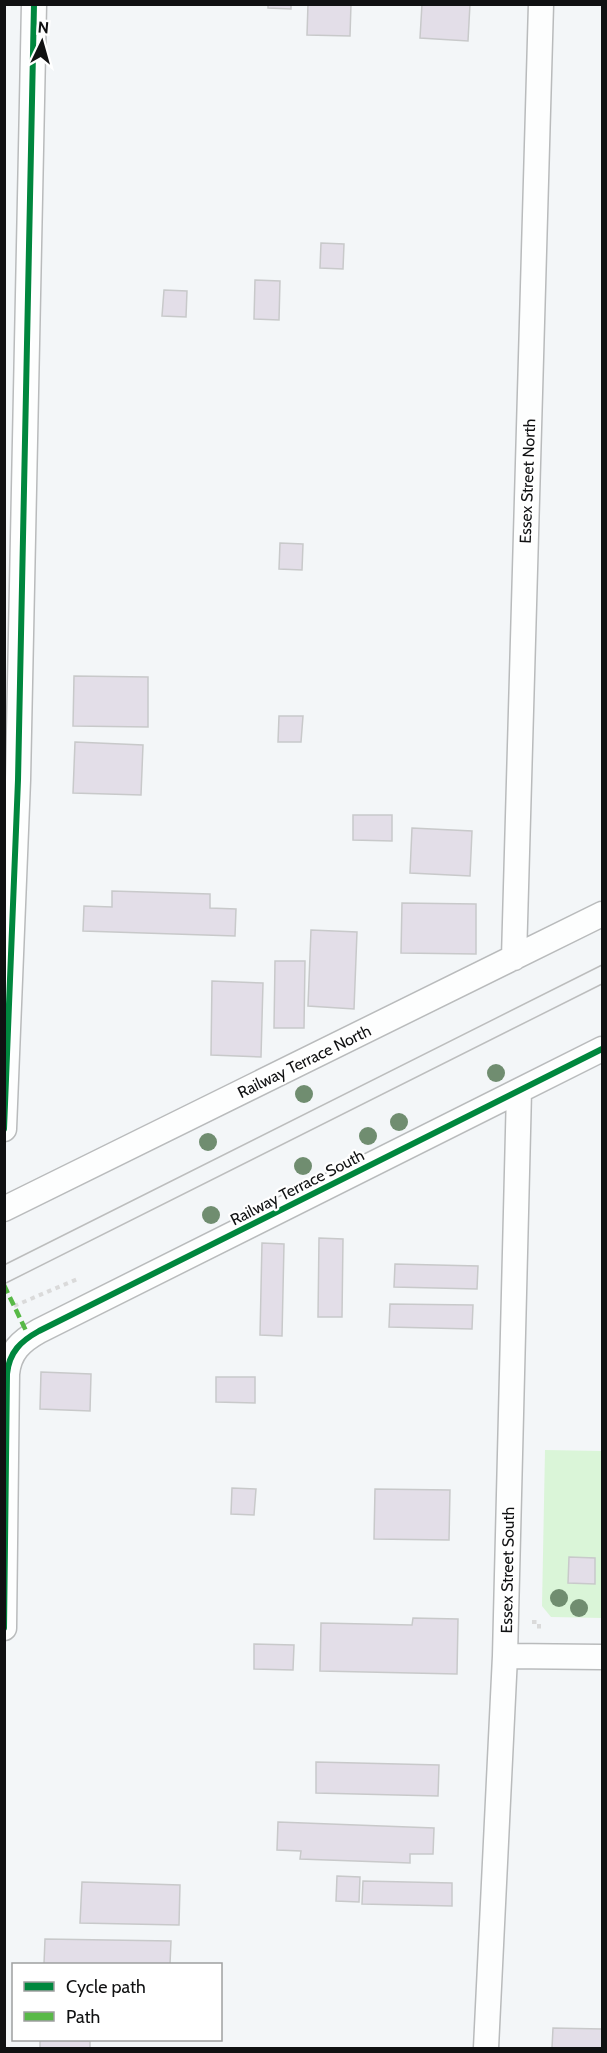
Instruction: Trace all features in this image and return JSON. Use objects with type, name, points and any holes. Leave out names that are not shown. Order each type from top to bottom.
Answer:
[{"type":"street","points":[[4,1129],[11,780],[34,4]]},
{"type":"street","name":"Essex Street North","points":[[514,958],[541,4]]},
{"type":"street","name":"Railway Terrace North","points":[[4,1209],[603,914]]},
{"type":"street","name":"Railway Terrace South","points":[[4,1628],[6,1384],[11,1357],[21,1342],[603,1049]]},
{"type":"street","name":"Essex Street South","points":[[486,2049],[505,1656],[519,1091]]},
{"type":"street","points":[[505,1656],[603,1657]]},
{"type":"green space","points":[[545,1450],[602,1451],[602,1618],[551,1617],[542,1606]]},
{"type":"building","points":[[268,4],[291,4],[291,9],[268,8]]},
{"type":"building","points":[[308,4],[351,4],[350,36],[307,35]]},
{"type":"building","points":[[422,4],[470,4],[468,41],[420,38]]},
{"type":"building","points":[[321,243],[344,244],[343,269],[320,268]]},
{"type":"building","points":[[255,280],[280,281],[279,320],[254,319]]},
{"type":"building","points":[[164,290],[187,291],[186,317],[162,316]]},
{"type":"building","points":[[280,543],[303,544],[302,570],[279,569]]},
{"type":"building","points":[[74,676],[148,677],[148,727],[73,726]]},
{"type":"building","points":[[279,716],[303,716],[301,742],[278,742]]},
{"type":"building","points":[[75,742],[143,745],[141,795],[73,793]]},
{"type":"building","points":[[353,815],[392,815],[392,841],[353,840]]},
{"type":"building","points":[[412,828],[472,831],[470,876],[410,873]]},
{"type":"building","points":[[112,891],[210,894],[210,908],[236,909],[235,936],[83,931],[84,906],[112,907]]},
{"type":"building","points":[[402,903],[476,904],[476,954],[401,953]]},
{"type":"building","points":[[311,930],[357,932],[354,1009],[308,1006]]},
{"type":"building","points":[[275,961],[305,961],[304,1028],[274,1028]]},
{"type":"building","points":[[212,981],[263,983],[261,1057],[211,1055]]},
{"type":"building","points":[[319,1238],[343,1239],[342,1317],[318,1317]]},
{"type":"building","points":[[262,1243],[284,1244],[282,1336],[260,1335]]},
{"type":"building","points":[[395,1264],[478,1266],[477,1289],[394,1287]]},
{"type":"building","points":[[390,1304],[473,1305],[472,1329],[389,1327]]},
{"type":"building","points":[[41,1372],[91,1374],[90,1411],[40,1409]]},
{"type":"building","points":[[216,1377],[255,1377],[255,1403],[216,1402]]},
{"type":"building","points":[[232,1488],[256,1489],[254,1515],[231,1514]]},
{"type":"building","points":[[375,1489],[450,1490],[449,1540],[374,1539]]},
{"type":"building","points":[[569,1557],[595,1558],[595,1584],[568,1583]]},
{"type":"building","points":[[413,1618],[458,1619],[457,1674],[320,1671],[321,1623],[412,1625]]},
{"type":"building","points":[[254,1644],[294,1645],[293,1670],[254,1669]]},
{"type":"building","points":[[316,1762],[439,1765],[438,1796],[316,1793]]},
{"type":"building","points":[[278,1822],[434,1828],[433,1854],[410,1854],[410,1863],[300,1859],[301,1851],[277,1850]]},
{"type":"building","points":[[337,1876],[360,1877],[359,1902],[336,1901]]},
{"type":"building","points":[[363,1881],[452,1883],[452,1906],[362,1904]]},
{"type":"building","points":[[82,1882],[180,1885],[179,1925],[80,1923]]},
{"type":"building","points":[[45,1939],[171,1941],[170,1963],[44,1963]]},
{"type":"building","points":[[553,2028],[602,2029],[602,2048],[552,2048]]},
{"type":"building","points":[[40,2041],[90,2041],[90,2048],[40,2048]]},
{"type":"tram line","points":[[4,1265],[602,965]]},
{"type":"tram line","points":[[4,1284],[602,984]]},
{"type":"marked path","points":[[4,1285],[29,1337]]},
{"type":"cycle path","points":[[4,1129],[18,780],[34,4]]},
{"type":"cycle path","points":[[4,1628],[7,1374],[10,1359],[21,1343],[39,1331],[602,1049]]}]
